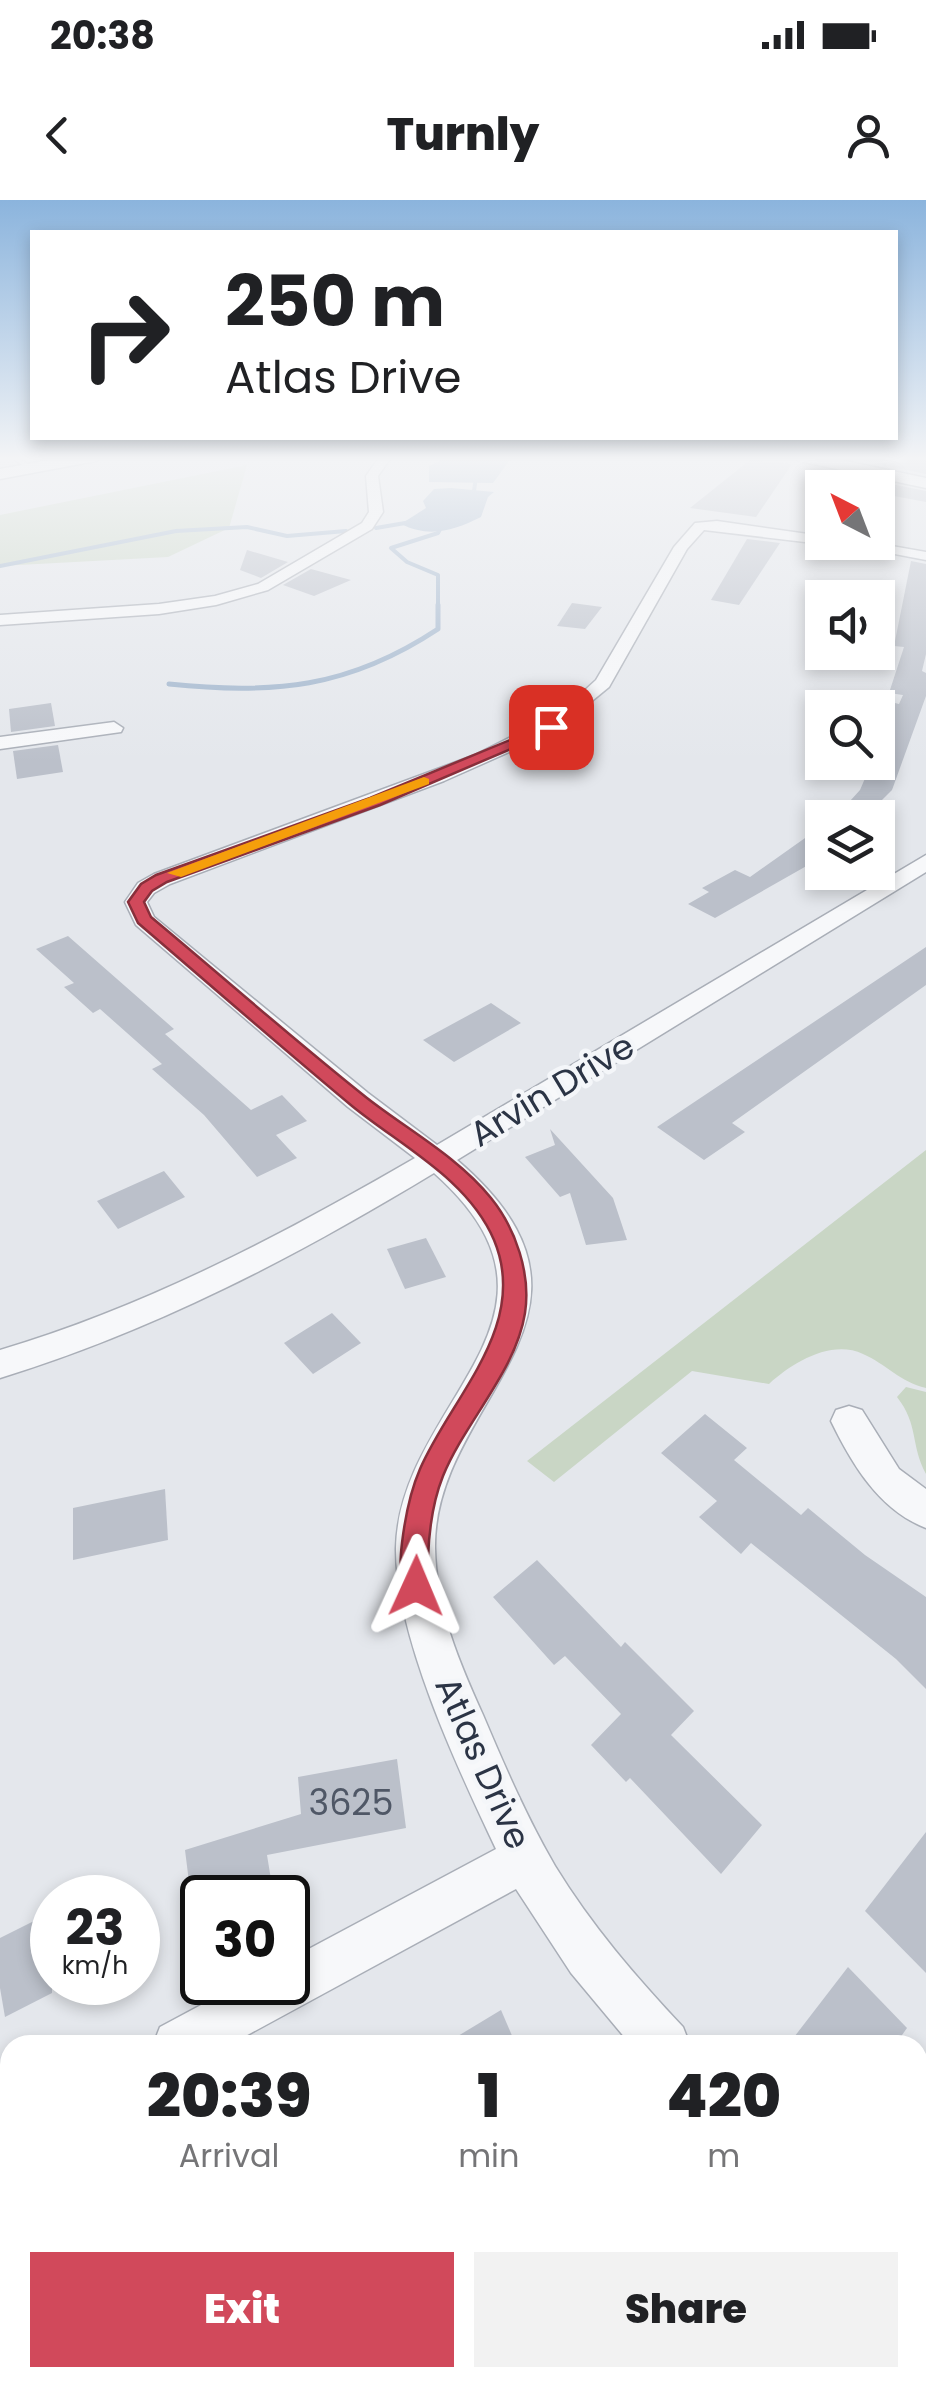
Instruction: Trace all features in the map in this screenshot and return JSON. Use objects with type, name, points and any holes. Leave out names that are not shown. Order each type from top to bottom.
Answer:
[{"type":"street","points":[[0,620],[176,607],[264,587],[316,558]]},
{"type":"street","name":"Atlas Drive","points":[[656,2035],[554,1906],[525,1859],[427,1635],[416,1586],[414,1561],[419,1514],[431,1472],[493,1365],[508,1330],[515,1295],[505,1240],[486,1207],[464,1181],[360,1102],[136,910],[138,896],[146,888],[175,873],[375,802],[551,727],[589,699],[602,683],[675,558]]},
{"type":"street","points":[[0,743],[114,728]]},
{"type":"street","name":"Arvin Drive","points":[[0,1364],[142,1315],[222,1278],[436,1159],[926,862]]},
{"type":"street","points":[[849,1421],[886,1482],[926,1511]]},
{"type":"street","points":[[197,2035],[525,1859]]},
{"type":"green space","points":[[0,558],[148,558],[0,566]]},
{"type":"green space","points":[[926,1150],[926,1388],[908,1382],[863,1354],[838,1349],[789,1368],[769,1384],[692,1371],[554,1482],[527,1461]]},
{"type":"green space","points":[[906,1387],[926,1392],[926,1474],[909,1417],[897,1397]]},
{"type":"building","points":[[244,558],[288,562],[261,578],[240,570]]},
{"type":"building","points":[[736,558],[770,558],[739,605],[711,600]]},
{"type":"building","points":[[911,561],[926,564],[926,654],[922,671],[926,673],[926,696],[892,790],[882,800],[851,800],[864,780],[895,780],[895,703],[899,704],[903,695],[890,690],[904,647],[895,646]]},
{"type":"building","points":[[311,569],[351,580],[314,596],[283,585]]},
{"type":"building","points":[[572,603],[602,607],[585,629],[557,626]]},
{"type":"building","points":[[51,703],[55,726],[11,732],[9,709]]},
{"type":"building","points":[[58,745],[63,772],[17,779],[13,751]]},
{"type":"building","points":[[805,838],[805,867],[715,918],[688,904],[709,892],[702,888],[735,870],[750,877]]},
{"type":"building","points":[[68,936],[174,1029],[165,1034],[251,1110],[282,1095],[307,1121],[276,1135],[297,1158],[257,1177],[204,1115],[152,1069],[162,1064],[100,1009],[93,1013],[64,987],[74,983],[36,949]]},
{"type":"building","points":[[926,947],[926,985],[732,1123],[745,1132],[704,1160],[657,1127]]},
{"type":"building","points":[[491,1003],[521,1023],[454,1062],[423,1040]]},
{"type":"building","points":[[550,1129],[613,1198],[627,1240],[586,1245],[570,1193],[560,1197],[525,1157],[555,1145]]},
{"type":"building","points":[[164,1171],[185,1197],[118,1229],[97,1201]]},
{"type":"building","points":[[426,1238],[446,1277],[405,1289],[387,1249]]},
{"type":"building","points":[[332,1313],[361,1343],[313,1374],[284,1343]]},
{"type":"building","points":[[705,1414],[747,1448],[734,1460],[801,1515],[808,1508],[865,1555],[926,1597],[926,1689],[896,1659],[751,1543],[741,1554],[699,1517],[717,1501],[661,1453]]},
{"type":"building","points":[[165,1489],[168,1540],[73,1560],[73,1508]]},
{"type":"building","points":[[537,1560],[621,1647],[625,1642],[694,1711],[671,1735],[762,1825],[721,1874],[630,1778],[626,1782],[591,1745],[621,1714],[565,1656],[554,1665],[493,1597]]},
{"type":"building","points":[[397,1759],[406,1828],[267,1855],[270,1875],[188,1875],[185,1850],[301,1814],[298,1777]]},
{"type":"building","points":[[926,1832],[926,1973],[865,1911]]},
{"type":"building","points":[[30,1923],[30,2004],[5,2017],[0,1988],[0,1938]]},
{"type":"building","points":[[848,1967],[907,2028],[902,2035],[796,2035]]},
{"type":"building","points":[[501,2010],[512,2035],[460,2035]]},
{"type":"waterway","points":[[0,566],[40,558]]},
{"type":"waterway","points":[[169,684],[242,688],[309,683],[373,664],[405,649],[438,629],[438,575],[402,558]]},
{"type":"slow traffic","points":[[175,873],[424,782]]},
{"type":"route","points":[[416,1586],[414,1561],[419,1514],[431,1472],[493,1365],[513,1313],[512,1262],[505,1240],[486,1207],[464,1181],[360,1102],[144,920],[136,910],[136,902],[146,888],[188,868],[375,802],[551,727]]}]
